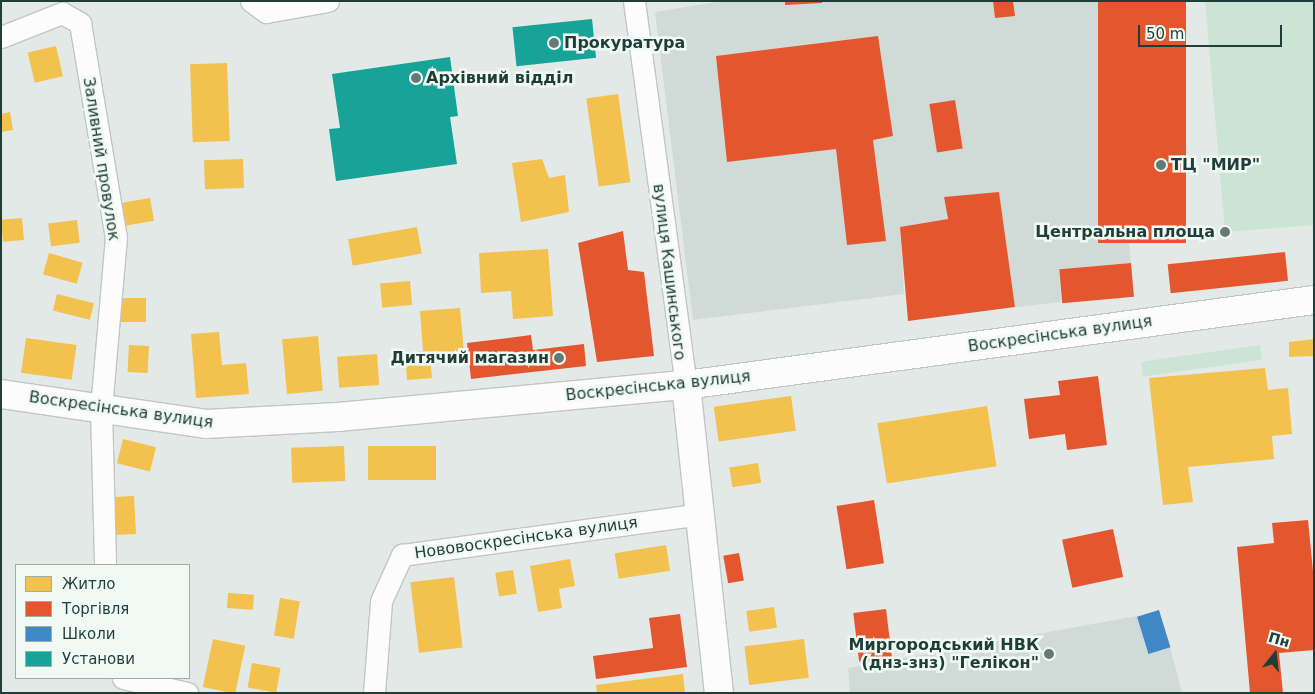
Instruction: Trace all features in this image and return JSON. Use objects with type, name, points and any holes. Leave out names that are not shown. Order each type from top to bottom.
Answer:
[{"type":"street","points":[[251,1],[266,12],[328,1]]},
{"type":"street","name":"вулиця Кашинського","points":[[634,1],[686,386],[719,693]]},
{"type":"street","name":"Заливний провулок","points":[[1,36],[62,13],[80,23],[116,237],[101,409],[104,564]]},
{"type":"street","name":"Воскресінська вулиця","points":[[1,394],[206,424],[338,417],[686,386],[1314,300]]},
{"type":"street","name":"Нововоскресінська вулиця","points":[[374,693],[381,601],[402,555],[701,514]]},
{"type":"street","points":[[127,679],[187,693]]},
{"type":"shaded area","points":[[723,1],[1102,1],[1131,263],[1059,269],[1061,302],[1015,307],[999,193],[944,197],[948,219],[900,227],[904,294],[693,320],[655,12]]},
{"type":"shaded area","name":"Миргородський НВК (днз-знз) \"Гелікон\"","points":[[1137,616],[1147,652],[1170,647],[1182,693],[850,693],[848,668]]},
{"type":"green space","points":[[1205,1],[1313,1],[1314,225],[1225,232]]},
{"type":"green space","points":[[1260,345],[1262,360],[1143,377],[1141,362]]},
{"type":"building: Житло","points":[[56,46],[63,76],[35,83],[28,53]]},
{"type":"building: Житло","points":[[227,63],[230,141],[193,142],[190,64]]},
{"type":"building: Житло","points":[[618,94],[630,182],[599,187],[586,98]]},
{"type":"building: Житло","points":[[10,112],[13,130],[1,132],[1,114]]},
{"type":"building: Житло","points":[[243,159],[244,188],[205,189],[204,160]]},
{"type":"building: Житло","points":[[542,159],[549,178],[565,175],[569,212],[521,222],[512,163]]},
{"type":"building: Житло","points":[[150,198],[154,221],[122,226],[118,204]]},
{"type":"building: Житло","points":[[22,218],[24,240],[3,242],[1,220]]},
{"type":"building: Житло","points":[[77,220],[80,243],[51,246],[48,224]]},
{"type":"building: Житло","points":[[417,227],[422,254],[353,266],[348,239]]},
{"type":"building: Житло","points":[[548,249],[553,316],[513,319],[511,291],[481,293],[479,253]]},
{"type":"building: Житло","points":[[49,253],[83,263],[77,284],[43,274]]},
{"type":"building: Житло","points":[[410,281],[412,305],[382,308],[380,284]]},
{"type":"building: Житло","points":[[57,294],[94,303],[90,320],[53,310]]},
{"type":"building: Житло","points":[[117,298],[146,298],[146,322],[117,322]]},
{"type":"building: Житло","points":[[460,308],[464,352],[430,355],[432,378],[407,380],[405,352],[423,351],[420,311]]},
{"type":"building: Житло","points":[[219,332],[222,365],[246,363],[249,394],[196,398],[191,334]]},
{"type":"building: Житло","points":[[318,336],[323,391],[287,394],[282,339]]},
{"type":"building: Житло","points":[[26,338],[77,345],[72,380],[21,373]]},
{"type":"building: Житло","points":[[1314,339],[1314,356],[1289,357],[1289,342]]},
{"type":"building: Житло","points":[[129,345],[149,346],[148,373],[128,372]]},
{"type":"building: Житло","points":[[377,354],[379,385],[339,388],[337,357]]},
{"type":"building: Житло","points":[[1265,368],[1268,390],[1288,388],[1292,434],[1272,436],[1274,459],[1188,467],[1193,502],[1163,505],[1149,378]]},
{"type":"building: Житло","points":[[791,396],[796,431],[719,442],[714,407]]},
{"type":"building: Житло","points":[[987,406],[997,466],[887,484],[877,423]]},
{"type":"building: Житло","points":[[123,439],[156,447],[150,471],[117,463]]},
{"type":"building: Житло","points":[[344,446],[345,481],[292,483],[291,448]]},
{"type":"building: Житло","points":[[368,446],[436,446],[436,480],[368,480]]},
{"type":"building: Житло","points":[[758,463],[761,483],[732,487],[729,468]]},
{"type":"building: Житло","points":[[134,496],[136,534],[115,535],[113,497]]},
{"type":"building: Житло","points":[[666,545],[670,571],[619,579],[615,553]]},
{"type":"building: Житло","points":[[570,559],[575,586],[559,589],[562,608],[538,612],[530,566]]},
{"type":"building: Житло","points":[[513,570],[517,594],[499,597],[495,573]]},
{"type":"building: Житло","points":[[454,577],[463,647],[419,653],[410,582]]},
{"type":"building: Житло","points":[[228,593],[254,595],[253,610],[227,608]]},
{"type":"building: Житло","points":[[280,598],[300,601],[294,639],[274,636]]},
{"type":"building: Житло","points":[[774,607],[777,628],[749,632],[746,611]]},
{"type":"building: Житло","points":[[213,639],[245,646],[235,693],[203,687]]},
{"type":"building: Житло","points":[[804,639],[809,678],[749,685],[744,646]]},
{"type":"building: Житло","points":[[252,663],[281,668],[276,693],[248,688]]},
{"type":"building: Житло","points":[[683,674],[685,693],[597,693],[596,685]]},
{"type":"building: Торгівля","points":[[785,1],[822,1],[822,3],[785,5]]},
{"type":"building: Торгівля","points":[[993,1],[1013,1],[1015,16],[995,18]]},
{"type":"building: Торгівля","name":"ТЦ \"МИР\"","points":[[1098,1],[1186,1],[1186,243],[1098,243]]},
{"type":"building: Торгівля","points":[[878,36],[893,136],[873,140],[886,241],[847,245],[836,149],[727,162],[716,56]]},
{"type":"building: Торгівля","points":[[955,100],[963,148],[937,152],[929,104]]},
{"type":"building: Торгівля","points":[[999,192],[1015,307],[908,321],[900,227],[948,219],[944,197]]},
{"type":"building: Торгівля","points":[[623,231],[628,270],[644,272],[654,356],[597,362],[578,243]]},
{"type":"building: Торгівля","points":[[1285,252],[1288,281],[1171,293],[1168,264]]},
{"type":"building: Торгівля","points":[[1131,263],[1134,297],[1062,303],[1059,269]]},
{"type":"building: Торгівля","points":[[531,335],[533,350],[584,344],[586,366],[471,379],[467,343]]},
{"type":"building: Торгівля","points":[[1098,376],[1107,445],[1067,450],[1065,434],[1029,439],[1024,399],[1060,395],[1058,381]]},
{"type":"building: Торгівля","points":[[874,500],[884,563],[846,569],[836,506]]},
{"type":"building: Торгівля","points":[[1308,520],[1314,581],[1314,650],[1279,653],[1283,693],[1250,693],[1237,547],[1274,543],[1272,523]]},
{"type":"building: Торгівля","points":[[1113,529],[1123,577],[1072,588],[1062,540]]},
{"type":"building: Торгівля","points":[[739,553],[744,581],[728,583],[723,556]]},
{"type":"building: Торгівля","points":[[886,609],[892,658],[859,662],[853,613]]},
{"type":"building: Торгівля","points":[[680,614],[687,667],[596,679],[593,656],[653,648],[649,618]]},
{"type":"building: Школи","points":[[1159,610],[1170,647],[1148,654],[1137,617]]},
{"type":"building: Установи","points":[[592,19],[596,58],[517,66],[512,27]]},
{"type":"building: Установи","points":[[450,57],[458,116],[450,117],[457,164],[336,181],[329,129],[340,128],[332,74]]},
{"type":"place","name":"Прокуратура","points":[[554,43]]},
{"type":"place","name":"Архівний відділ","points":[[416,78]]},
{"type":"place","name":"ТЦ \"МИР\"","points":[[1161,165]]},
{"type":"place","name":"Центральна площа","points":[[1225,232]]},
{"type":"place","name":"Дитячий магазин","points":[[559,358]]},
{"type":"place","name":"Миргородський НВК (днз-знз) \"Гелікон\"","points":[[1049,654]]}]
